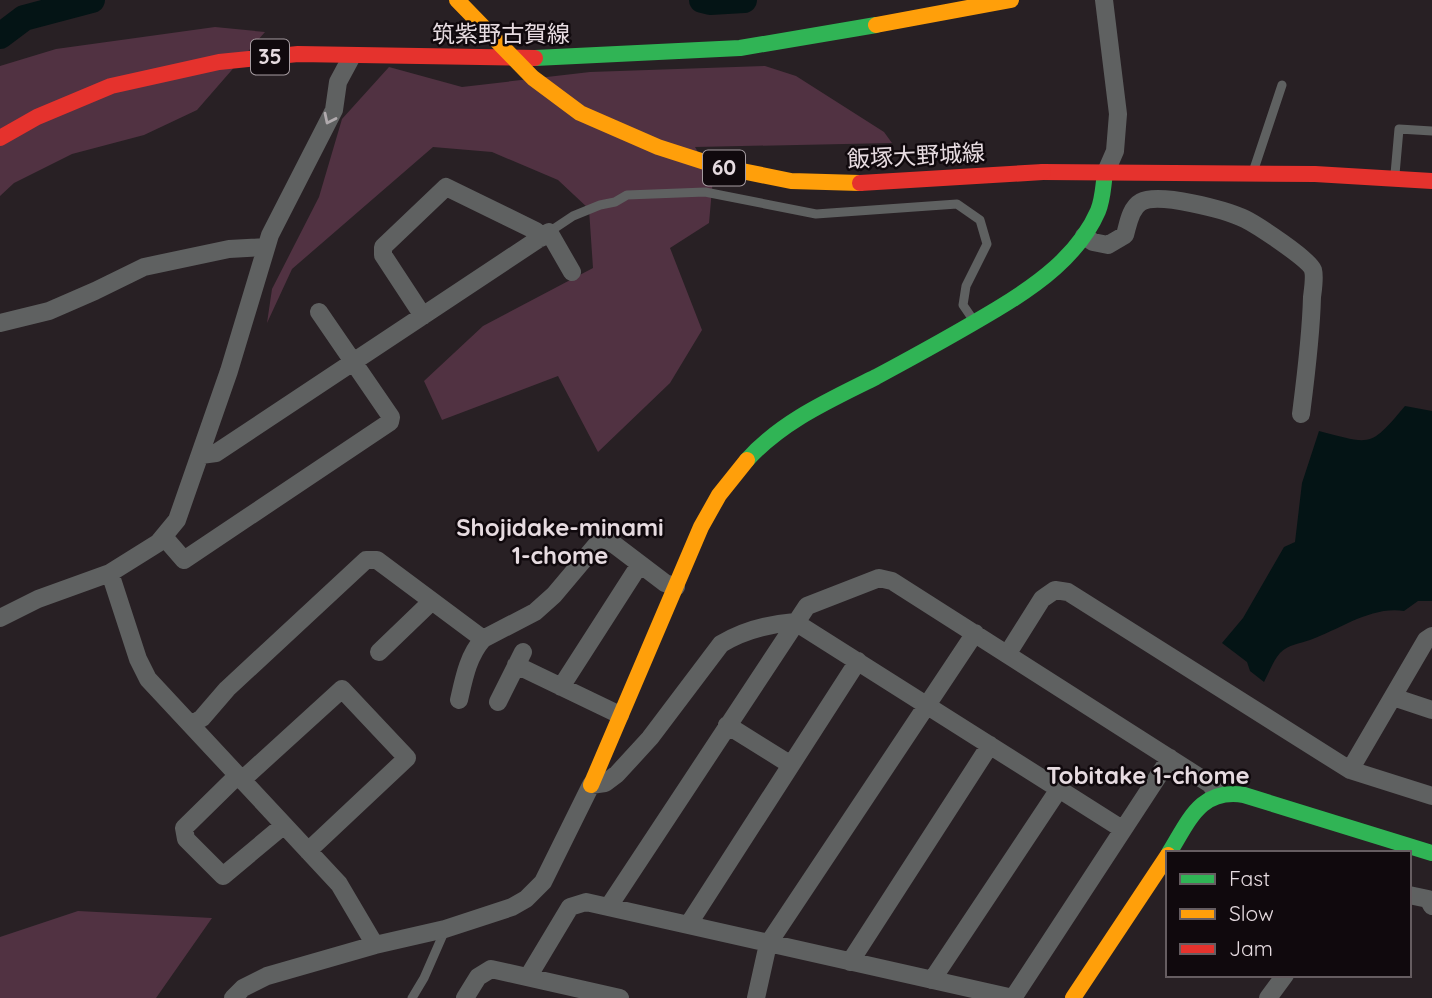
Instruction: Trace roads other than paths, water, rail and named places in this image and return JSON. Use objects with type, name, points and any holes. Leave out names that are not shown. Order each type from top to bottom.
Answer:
[{"type":"main road","name":"飯塚大野城線","points":[[457,0],[533,78],[580,113],[657,147],[717,166],[791,181],[877,184],[1043,172],[1315,174],[1432,181]]},
{"type":"main road","name":"筑紫野古賀線","points":[[0,138],[37,117],[111,86],[219,62],[298,54],[555,58],[740,48],[964,11],[1012,0]]},
{"type":"main road","points":[[591,785],[711,506],[733,474],[760,445],[795,419],[917,356],[1048,276],[1084,236],[1097,214],[1105,174]]},
{"type":"main road","points":[[1171,851],[1205,800],[1217,793],[1235,792],[1432,853]]},
{"type":"main road","points":[[1073,998],[1166,858]]},
{"type":"street","points":[[1104,0],[1118,114],[1115,151],[1105,174]]},
{"type":"street","points":[[0,618],[38,600],[110,573],[141,555],[164,537],[177,520],[201,455],[270,235],[334,110],[338,82],[352,56]]},
{"type":"street","points":[[423,316],[383,255],[383,247],[446,187],[545,235],[572,272]]},
{"type":"street","points":[[1084,236],[1093,242],[1108,245],[1125,235],[1131,214],[1140,203],[1160,198],[1244,219],[1304,259],[1313,271],[1313,281],[1311,341],[1301,414]]},
{"type":"street","points":[[201,455],[216,453],[545,235]]},
{"type":"street","points":[[0,323],[49,311],[144,267],[229,249],[266,247]]},
{"type":"street","points":[[164,537],[184,560],[390,422],[391,417],[319,312]]},
{"type":"street","points":[[458,700],[468,664],[475,648],[483,639],[535,612],[554,595],[597,544],[611,542],[666,583],[676,587]]},
{"type":"street","points":[[191,725],[202,718],[227,689],[366,560],[377,560],[483,639]]},
{"type":"street","points":[[561,687],[640,564]]},
{"type":"street","points":[[110,573],[138,659],[148,679],[339,884],[374,946]]},
{"type":"street","points":[[609,906],[807,606],[879,578],[892,581],[1007,653],[1210,784],[1217,793]]},
{"type":"street","points":[[1007,653],[1042,599],[1055,590],[1068,592],[1350,770],[1432,796]]},
{"type":"street","points":[[379,652],[430,601]]},
{"type":"street","points":[[233,998],[243,988],[267,976],[445,929],[526,900],[543,882],[591,785],[605,783],[617,775],[650,738],[721,644],[757,628],[795,622],[1122,829]]},
{"type":"street","points":[[756,998],[768,944],[975,633]]},
{"type":"street","points":[[1350,770],[1426,639],[1432,636]]},
{"type":"street","points":[[498,702],[520,658],[561,687],[620,715]]},
{"type":"street","points":[[688,925],[858,661]]},
{"type":"street","points":[[284,825],[223,876],[186,839],[184,828],[342,690],[407,758],[308,851]]},
{"type":"street","points":[[1393,697],[1432,710]]},
{"type":"street","points":[[727,725],[791,765]]},
{"type":"street","points":[[850,962],[990,745]]},
{"type":"street","points":[[528,976],[570,907],[586,902],[1013,998],[1170,758]]},
{"type":"street","points":[[932,980],[1059,789]]},
{"type":"street","points":[[1411,896],[1428,900],[1432,906]]},
{"type":"street","points":[[466,998],[478,978],[491,969],[528,976],[561,992],[620,998]]},
{"type":"street","points":[[1268,998],[1284,977]]},
{"type":"lane","points":[[1253,175],[1255,160],[1282,85]]},
{"type":"lane","points":[[1395,179],[1399,129],[1432,131]]},
{"type":"lane","points":[[545,235],[573,216],[615,202],[627,195],[705,192],[816,214],[957,204],[980,220],[987,244],[967,286],[963,305],[975,323]]},
{"type":"lane","points":[[412,998],[424,978],[445,929]]},
{"type":"waterway","points":[[0,36],[24,18],[92,0]]},
{"type":"waterway","points":[[702,0],[744,0]]},
{"type":"district","name":"Shojidake-minami 1-chome","points":[[560,542]]},
{"type":"district","name":"Tobitake 1-chome","points":[[1148,776]]}]
